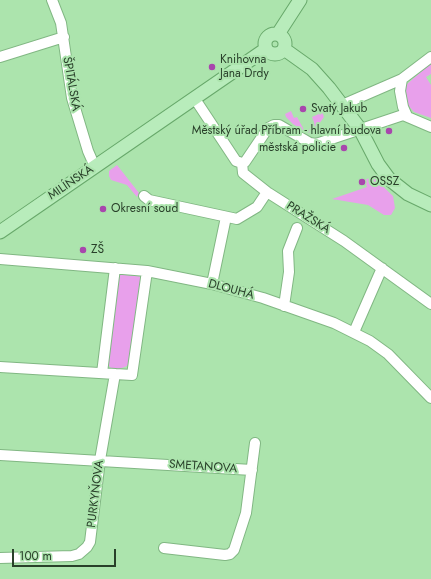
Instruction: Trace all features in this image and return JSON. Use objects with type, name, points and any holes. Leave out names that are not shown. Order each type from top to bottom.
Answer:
[{"type":"main road","points":[[284,49],[275,54],[266,49],[264,42],[268,36],[278,34],[300,0]]},
{"type":"main road","points":[[278,34],[285,40],[284,49]]},
{"type":"main road","name":"MILÍNSKÁ","points":[[0,232],[266,49]]},
{"type":"main road","points":[[284,49],[312,69],[363,128],[378,164],[390,179],[408,194],[431,205]]},
{"type":"street","name":"ŠPITÁLSKÁ","points":[[52,0],[59,14],[64,37],[72,98],[88,151],[95,167]]},
{"type":"street","points":[[0,57],[64,37]]},
{"type":"street","points":[[342,105],[402,79],[431,56]]},
{"type":"street","points":[[402,79],[400,91],[407,116]]},
{"type":"street","points":[[195,99],[236,160],[242,163],[245,162],[268,128],[274,125],[279,125],[306,141],[319,144],[399,116],[407,116],[416,122],[431,127]]},
{"type":"street","name":"PRAŽSKÁ","points":[[242,163],[242,173],[301,221],[344,241],[381,270],[431,304]]},
{"type":"street","points":[[144,196],[149,200],[237,219],[257,207],[266,193]]},
{"type":"street","points":[[212,284],[226,217]]},
{"type":"street","points":[[284,306],[289,272],[288,251],[301,221]]},
{"type":"street","name":"DLOUHÁ","points":[[0,259],[147,271],[212,284],[263,298],[334,323],[370,341],[388,354],[431,398]]},
{"type":"street","points":[[102,373],[115,268]]},
{"type":"street","points":[[354,332],[381,270]]},
{"type":"street","points":[[0,367],[132,375],[147,271]]},
{"type":"street","name":"PURKYŇOVA","points":[[0,558],[72,556],[83,552],[90,542],[100,460],[115,374]]},
{"type":"street","points":[[252,470],[255,443]]},
{"type":"street","name":"SMETANOVA","points":[[0,455],[252,470],[246,513],[234,550],[230,554],[164,548]]},
{"type":"shaded area","points":[[431,63],[431,74],[426,77],[431,85],[431,118],[414,112],[405,100],[405,89],[406,85]]},
{"type":"shaded area","points":[[291,111],[294,118],[297,117],[303,128],[308,130],[313,127],[314,122],[312,117],[319,114],[318,112],[322,112],[324,117],[314,131],[307,133],[293,124],[286,117],[285,114]]},
{"type":"shaded area","points":[[117,165],[139,193],[137,197],[127,185],[111,180],[109,171]]},
{"type":"shaded area","points":[[373,177],[393,196],[395,208],[391,215],[384,215],[368,205],[332,199],[367,187],[364,180]]},
{"type":"shaded area","points":[[115,274],[145,277],[130,362],[127,366],[119,369],[111,368],[107,364]]},
{"type":"place","name":"Knihovna Jana Drdy","points":[[212,67]]},
{"type":"place","name":"Svatý Jakub","points":[[303,109]]},
{"type":"place","name":"Městský úřad Příbram - hlavní budova","points":[[389,131]]},
{"type":"place","name":"městská policie","points":[[344,148]]},
{"type":"place","name":"OSSZ","points":[[362,182]]},
{"type":"place","name":"Okresní soud","points":[[103,209]]},
{"type":"place","name":"ZŠ","points":[[83,250]]}]
